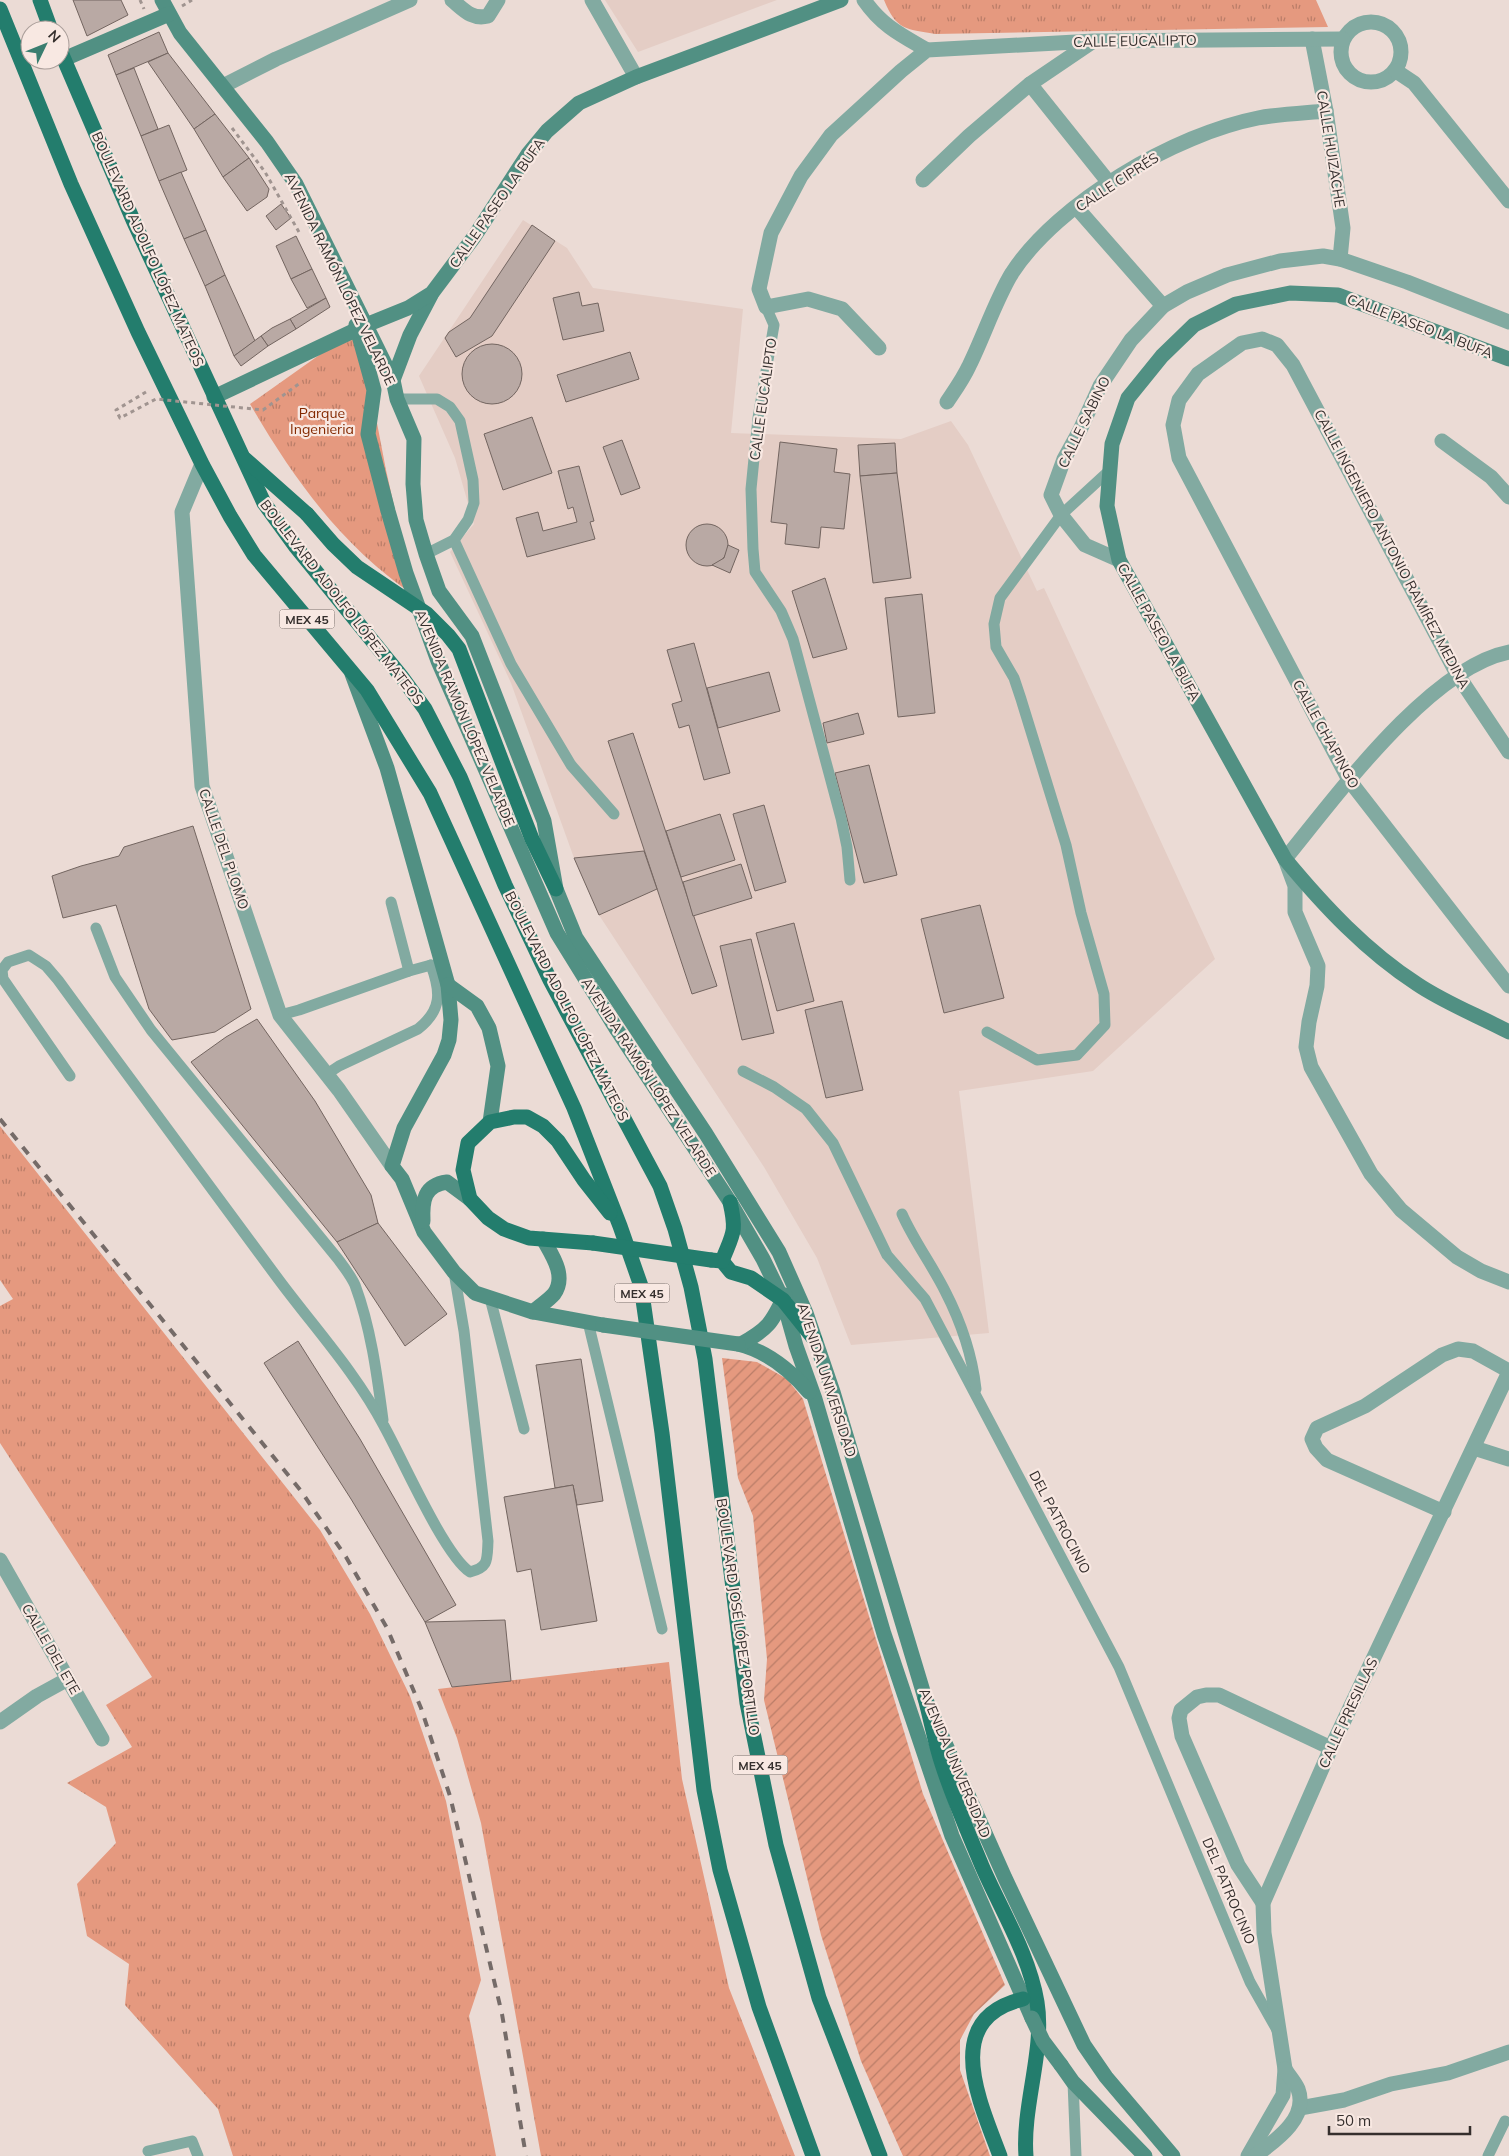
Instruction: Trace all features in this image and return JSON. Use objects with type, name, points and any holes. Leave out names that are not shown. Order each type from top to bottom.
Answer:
[{"type":"main road","points":[[40,0],[47,20]]},
{"type":"main road","name":"MEX 45","points":[[0,10],[75,192],[138,332],[202,464],[230,516],[254,555],[367,690],[430,793],[574,1108],[620,1226],[641,1286],[704,1790],[720,1870],[759,2007],[813,2156]]},
{"type":"main road","name":"BOULEVARD ADOLFO LÓPEZ MATEOS","points":[[69,70],[133,220],[264,503],[282,528],[402,676],[425,709],[460,777],[505,885],[550,980],[660,1186],[675,1228],[691,1287],[705,1360]]},
{"type":"main road","points":[[240,454],[307,514],[333,544],[357,567],[427,614],[459,649],[527,826],[556,889]]},
{"type":"main road","points":[[620,1226],[584,1180],[558,1141],[544,1126],[527,1116],[490,1122],[468,1143],[464,1170],[470,1199],[488,1218],[504,1229],[529,1238],[593,1243],[716,1261],[731,1272],[751,1278],[782,1300],[816,1340]]},
{"type":"main road","points":[[716,1261],[735,1225],[730,1202]]},
{"type":"main road","name":"BOULEVARD JOSÉ LÓPEZ PORTILLO","points":[[705,1360],[747,1703],[776,1845],[819,1998],[880,2156]]},
{"type":"main road","points":[[925,1698],[941,1762],[953,1794],[983,1867],[1025,1958],[1034,1985],[1038,2005],[1038,2044],[1024,2138],[1026,2156]]},
{"type":"main road","points":[[1000,2156],[976,2085],[971,2053],[974,2036],[993,2012],[1005,2004],[1023,1999]]},
{"type":"street","name":"AVENIDA RAMÓN LÓPEZ VELARDE","points":[[151,0],[159,15],[288,187],[362,327],[393,380],[397,399],[414,440],[413,484],[416,520],[426,554],[439,591],[472,636],[544,821],[556,889],[576,938],[706,1134],[779,1252]]},
{"type":"street","name":"AVENIDA RAMÓN LÓPEZ VELARDE","points":[[159,15],[162,0]]},
{"type":"street","points":[[223,86],[276,59],[410,0]]},
{"type":"street","points":[[452,0],[471,16],[479,18],[488,16],[498,0]]},
{"type":"street","points":[[592,0],[636,77]]},
{"type":"street","name":"CALLE PASEO LA BUFA","points":[[214,397],[362,327],[408,308],[432,293],[474,237],[528,154],[547,131],[579,103],[636,77],[841,0]]},
{"type":"street","points":[[864,0],[876,17],[896,32],[927,50]]},
{"type":"street","name":"AVENIDA RAMÓN LÓPEZ VELARDE","points":[[159,15],[180,33],[223,86],[267,142],[296,184],[362,327],[374,390],[368,434],[406,573],[438,661],[557,934],[617,1030],[730,1202],[763,1259]]},
{"type":"street","points":[[70,51],[159,15]]},
{"type":"street","points":[[1378,22],[1388,26],[1400,42],[1402,57],[1396,71],[1388,78],[1379,82],[1359,80],[1350,74],[1344,66],[1341,57],[1343,39],[1350,30],[1359,24],[1378,22]]},
{"type":"street","name":"CALLE HUIZACHE","points":[[1312,39],[1326,111],[1343,228],[1340,259]]},
{"type":"street","name":"CALLE EUCALIPTO","points":[[766,307],[759,289],[771,233],[801,176],[831,135],[894,77],[927,50],[1094,41],[1343,39]]},
{"type":"street","points":[[923,180],[969,136],[1030,84],[1094,41]]},
{"type":"street","points":[[1396,71],[1414,84],[1509,201]]},
{"type":"street","points":[[1030,84],[1110,184]]},
{"type":"street","name":"CALLE CIPRÉS","points":[[947,402],[968,368],[1012,274],[1032,247],[1076,207],[1146,160],[1196,136],[1258,118],[1326,111]]},
{"type":"street","points":[[1076,207],[1163,306]]},
{"type":"street","name":"CALLE SABINO","points":[[1119,560],[1085,545],[1061,516],[1051,494],[1064,459],[1080,430],[1100,386],[1131,340],[1163,306],[1187,292],[1227,275],[1280,261],[1323,256],[1340,259],[1407,282],[1509,322]]},
{"type":"street","points":[[393,380],[410,335],[432,293]]},
{"type":"street","name":"CALLE PASEO LA BUFA","points":[[1509,359],[1338,295],[1290,293],[1236,304],[1194,324],[1162,356],[1128,398],[1112,444],[1107,506],[1119,560],[1285,859],[1323,903],[1359,939],[1394,968],[1419,986],[1509,1032]]},
{"type":"street","points":[[766,307],[808,299],[842,308],[879,348]]},
{"type":"street","name":"CALLE CHAPINGO","points":[[1277,346],[1262,338],[1242,343],[1198,374],[1179,400],[1173,426],[1179,458],[1349,780],[1509,986]]},
{"type":"street","name":"CALLE INGENIERO ANTONIO RAMÍREZ MEDINA","points":[[1277,346],[1293,364],[1457,674],[1509,752]]},
{"type":"street","points":[[1442,441],[1491,476],[1509,497]]},
{"type":"street","name":"CALLE DEL PLOMO","points":[[202,464],[182,512],[202,786],[280,1015],[327,1074],[392,1166]]},
{"type":"street","points":[[388,511],[416,520]]},
{"type":"street","points":[[1509,652],[1480,662],[1457,674],[1419,706],[1349,780],[1285,859],[1295,886],[1295,912],[1318,966],[1317,986],[1306,1047],[1311,1067],[1371,1174],[1401,1210],[1457,1257],[1481,1271],[1509,1282]]},
{"type":"street","points":[[352,673],[387,768],[448,985],[451,1020],[449,1040],[444,1055],[404,1128],[392,1166],[402,1180],[424,1232],[454,1272],[474,1293],[533,1312],[596,1324],[739,1344],[774,1360],[792,1372],[815,1399]]},
{"type":"street","points":[[448,985],[477,1006],[489,1028],[498,1066],[490,1122]]},
{"type":"street","points":[[424,1232],[422,1203],[431,1188],[438,1183],[447,1182],[470,1199]]},
{"type":"street","points":[[533,1312],[555,1293],[559,1275],[555,1259],[543,1240]]},
{"type":"street","name":"AVENIDA UNIVERSIDAD","points":[[779,1252],[792,1278],[816,1340],[925,1698],[1004,1878],[1084,2045],[1106,2077],[1173,2156]]},
{"type":"street","name":"AVENIDA UNIVERSIDAD","points":[[763,1259],[782,1300],[815,1399],[884,1634],[952,1836],[1043,2042],[1073,2082]]},
{"type":"street","points":[[739,1344],[759,1334],[772,1322],[792,1278]]},
{"type":"street","points":[[1444,1512],[1327,1460],[1316,1448],[1312,1438],[1317,1428],[1364,1406],[1442,1355],[1458,1349],[1474,1351],[1509,1372]]},
{"type":"street","name":"CALLE PRESILLAS","points":[[1285,2069],[1264,1933],[1263,1903],[1331,1748],[1509,1372]]},
{"type":"street","points":[[1474,1448],[1509,1459]]},
{"type":"street","name":"CALLE DEL ETE","points":[[0,1560],[102,1738]]},
{"type":"street","points":[[0,1722],[37,1696],[68,1679]]},
{"type":"street","points":[[1263,1903],[1238,1865],[1205,1792],[1182,1736],[1179,1718],[1181,1710],[1197,1697],[1219,1695],[1331,1748]]},
{"type":"street","points":[[1300,2108],[1344,2100],[1391,2084],[1448,2073],[1509,2052]]},
{"type":"street","points":[[1255,2156],[1276,2139],[1293,2121],[1300,2108],[1298,2090],[1285,2069]]},
{"type":"street","points":[[1248,2156],[1283,2095],[1285,2069]]},
{"type":"street","points":[[1073,2082],[1145,2156]]},
{"type":"lane","name":"CALLE EUCALIPTO","points":[[766,307],[774,326],[758,418],[751,489],[756,572],[781,611],[793,639],[841,818],[847,847],[850,880]]},
{"type":"lane","points":[[397,399],[437,399],[450,407],[460,421],[473,480],[474,503],[468,520],[454,540],[426,554]]},
{"type":"lane","points":[[987,1032],[1037,1060],[1077,1055],[1105,1025],[1104,994],[1081,913],[1066,845],[1014,678],[996,647],[994,624],[1000,598],[1061,516],[1110,470]]},
{"type":"lane","points":[[454,540],[511,664],[571,765],[614,814]]},
{"type":"lane","points":[[391,902],[409,971]]},
{"type":"lane","points":[[96,928],[115,977],[151,1030],[338,1259],[354,1284],[365,1318],[377,1375],[383,1424]]},
{"type":"lane","points":[[70,1076],[3,979],[2,970],[8,962],[29,955],[46,966],[281,1283],[342,1361],[383,1424],[438,1530],[462,1567],[470,1572],[481,1569],[488,1560],[488,1541],[464,1331],[454,1272]]},
{"type":"lane","points":[[280,1015],[431,965],[441,970],[448,985]]},
{"type":"lane","points":[[327,1074],[340,1066],[418,1030],[429,1020],[439,985],[431,965]]},
{"type":"lane","name":"DEL PATROCINIO","points":[[743,1071],[774,1087],[806,1109],[833,1143],[887,1255],[925,1299],[1119,1667],[1250,1982],[1281,2036]]},
{"type":"lane","points":[[902,1214],[911,1234],[945,1290],[960,1324],[972,1360],[978,1398]]},
{"type":"lane","points":[[490,1298],[524,1430]]},
{"type":"lane","points":[[596,1324],[662,1629]]},
{"type":"lane","points":[[1073,2082],[1076,2156]]},
{"type":"lane","points":[[1488,2156],[1505,2120]]},
{"type":"lane","points":[[148,2151],[192,2141],[198,2156]]},
{"type":"path","points":[[140,0],[159,15]]},
{"type":"path","points":[[230,125],[265,172],[302,238]]},
{"type":"path","points":[[146,392],[116,410],[120,418],[156,399],[263,410],[300,383]]},
{"type":"shaded area","points":[[605,0],[777,0],[638,52]]},
{"type":"shaded area","points":[[523,220],[567,248],[593,288],[743,309],[731,433],[901,439],[951,421],[968,445],[1037,591],[1044,588],[1215,959],[1093,1071],[959,1091],[989,1333],[851,1345],[817,1258],[764,1167],[599,915],[574,858],[511,683],[450,552],[474,524],[455,458],[419,376]]},
{"type":"green space","points":[[884,0],[1316,0],[1328,27],[935,34],[909,29],[898,23],[888,10]]},
{"type":"green space","name":"Parque Ingenieria","points":[[356,329],[367,371],[386,470],[414,595],[364,555],[321,509],[284,458],[250,404]]},
{"type":"green space","points":[[0,1126],[320,1530],[370,1614],[410,1696],[446,1801],[481,1980],[469,2016],[496,2156],[233,2156],[218,2109],[125,2005],[129,1964],[87,1936],[77,1884],[116,1843],[106,1807],[67,1783],[132,1747],[106,1705],[152,1677],[0,1443],[0,1306],[13,1299],[0,1280]]},
{"type":"green space","points":[[722,1358],[757,1362],[787,1379],[803,1399],[923,1794],[1005,1985],[974,2014],[960,2040],[960,2070],[990,2156],[903,2156],[861,2061],[821,1935],[764,1700],[767,1659],[753,1516],[738,1478]]},
{"type":"green space","points":[[669,1662],[682,1779],[729,1988],[795,2156],[541,2156],[481,1823],[457,1738],[438,1689]]},
{"type":"building","points":[[73,0],[121,0],[128,15],[87,36]]},
{"type":"building","points":[[159,32],[168,53],[116,75],[108,55]]},
{"type":"building","points":[[168,53],[215,114],[194,129],[148,62]]},
{"type":"building","points":[[134,68],[158,129],[141,136],[116,75]]},
{"type":"building","points":[[215,114],[249,158],[223,177],[194,129]]},
{"type":"building","points":[[169,125],[187,170],[159,181],[141,136]]},
{"type":"building","points":[[249,158],[269,189],[267,197],[247,211],[223,177]]},
{"type":"building","points":[[181,172],[206,230],[184,239],[159,181]]},
{"type":"building","points":[[281,204],[291,218],[276,230],[266,216]]},
{"type":"building","points":[[532,225],[555,241],[492,336],[456,357],[445,338],[449,332],[470,318]]},
{"type":"building","points":[[206,230],[225,275],[205,286],[184,239]]},
{"type":"building","points":[[296,236],[312,269],[291,279],[276,246]]},
{"type":"building","points":[[312,269],[326,298],[307,308],[291,279]]},
{"type":"building","points":[[225,275],[255,341],[234,356],[205,286]]},
{"type":"building","points":[[579,292],[582,306],[598,303],[604,331],[563,340],[553,298]]},
{"type":"building","points":[[326,298],[330,307],[296,329],[290,319]]},
{"type":"building","points":[[290,319],[296,329],[268,346],[261,336]]},
{"type":"building","points":[[261,336],[268,346],[241,366],[234,356]]},
{"type":"building","points":[[492,344],[509,349],[517,357],[522,374],[517,391],[509,399],[492,404],[475,399],[467,391],[462,374],[467,357],[475,349]]},
{"type":"building","points":[[630,352],[639,379],[566,402],[557,375]]},
{"type":"building","points":[[532,417],[552,473],[503,490],[484,434]]},
{"type":"building","points":[[622,440],[640,488],[621,495],[603,447]]},
{"type":"building","points":[[780,442],[837,449],[834,472],[850,474],[844,529],[821,527],[819,548],[785,544],[787,524],[771,522]]},
{"type":"building","points":[[895,443],[897,473],[860,476],[858,445]]},
{"type":"building","points":[[579,466],[594,521],[590,522],[595,539],[527,557],[516,518],[538,512],[543,531],[577,522],[573,507],[568,509],[558,471]]},
{"type":"building","points":[[897,473],[911,578],[873,583],[860,476]]},
{"type":"building","points":[[711,524],[719,527],[725,533],[728,545],[725,557],[719,563],[703,566],[695,563],[689,557],[686,541],[689,533],[695,527]]},
{"type":"building","points":[[728,545],[739,550],[730,573],[712,565],[724,558]]},
{"type":"building","points":[[825,578],[847,649],[813,658],[792,591]]},
{"type":"building","points":[[922,594],[935,713],[898,717],[885,598]]},
{"type":"building","points":[[694,643],[730,773],[704,780],[689,725],[679,728],[672,704],[682,701],[667,650]]},
{"type":"building","points":[[769,672],[780,711],[718,728],[707,688]]},
{"type":"building","points":[[858,713],[864,734],[827,743],[823,723]]},
{"type":"building","points":[[633,733],[717,986],[692,994],[608,741]]},
{"type":"building","points":[[869,765],[897,875],[864,883],[835,773]]},
{"type":"building","points":[[764,805],[786,882],[755,891],[733,814]]},
{"type":"building","points":[[720,814],[735,860],[681,877],[666,831]]},
{"type":"building","points":[[193,826],[251,1009],[215,1032],[172,1040],[149,1009],[116,905],[63,918],[52,876],[119,856],[124,847]]},
{"type":"building","points":[[644,851],[657,889],[599,915],[574,858]]},
{"type":"building","points":[[741,864],[752,898],[693,916],[683,882]]},
{"type":"building","points":[[980,905],[1004,998],[944,1013],[921,919]]},
{"type":"building","points":[[794,923],[814,1001],[777,1011],[756,933]]},
{"type":"building","points":[[751,939],[774,1033],[742,1040],[720,946]]},
{"type":"building","points":[[842,1001],[863,1090],[826,1098],[805,1010]]},
{"type":"building","points":[[257,1019],[315,1101],[371,1195],[378,1223],[337,1242],[191,1062],[226,1037]]},
{"type":"building","points":[[378,1223],[447,1314],[405,1346],[337,1242]]},
{"type":"building","points":[[298,1341],[360,1439],[456,1605],[425,1622],[351,1499],[264,1363]]},
{"type":"building","points":[[581,1359],[603,1501],[577,1505],[573,1485],[555,1488],[536,1365]]},
{"type":"building","points":[[573,1485],[597,1621],[541,1630],[531,1569],[517,1572],[504,1497]]},
{"type":"building","points":[[505,1620],[511,1681],[452,1687],[425,1622]]},
{"type":"railway","points":[[0,1119],[301,1491],[346,1557],[387,1628],[421,1708],[450,1796],[502,2014],[526,2156]]}]
